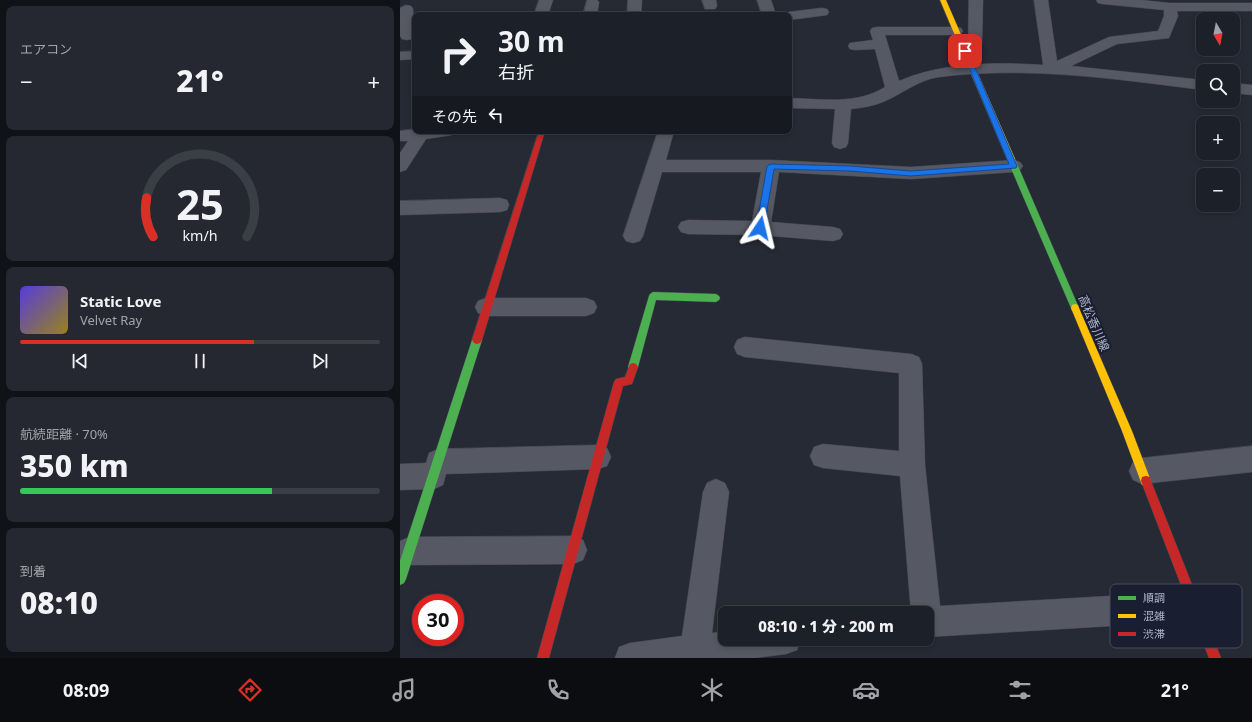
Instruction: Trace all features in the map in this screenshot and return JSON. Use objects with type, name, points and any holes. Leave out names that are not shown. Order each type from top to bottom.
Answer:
[{"type":"main road","name":"高松香川線","points":[[944,0],[1127,432],[1186,584]]},
{"type":"main road","points":[[400,579],[541,134]]},
{"type":"main road","points":[[543,658],[619,382],[629,381],[654,296],[716,298]]},
{"type":"main road","name":"高松香川線","points":[[1211,648],[1215,658]]},
{"type":"street","points":[[540,12],[546,0]]},
{"type":"street","points":[[634,12],[635,0]]},
{"type":"street","points":[[764,0],[768,12]]},
{"type":"street","points":[[965,51],[973,48],[975,43],[976,0]]},
{"type":"street","points":[[1042,0],[1051,70]]},
{"type":"street","points":[[1102,0],[1137,2],[1170,7],[1199,3],[1252,7]]},
{"type":"street","points":[[1051,70],[1114,40],[1164,35],[1171,16],[1170,7]]},
{"type":"street","points":[[404,37],[406,10]]},
{"type":"street","points":[[792,16],[822,12]]},
{"type":"street","points":[[894,90],[877,31],[956,31]]},
{"type":"street","points":[[854,46],[881,44]]},
{"type":"street","points":[[400,56],[412,55]]},
{"type":"street","points":[[792,103],[862,103],[878,98],[924,76],[972,69],[1051,70],[1129,76],[1196,84]]},
{"type":"street","points":[[1240,89],[1252,90]]},
{"type":"street","points":[[840,143],[843,104]]},
{"type":"street","points":[[400,136],[421,134]]},
{"type":"street","points":[[400,166],[421,134]]},
{"type":"street","points":[[633,236],[665,134]]},
{"type":"street","points":[[655,166],[771,166],[850,169],[911,174],[1014,166]]},
{"type":"street","points":[[760,228],[771,166]]},
{"type":"street","points":[[400,208],[500,205]]},
{"type":"street","points":[[688,227],[760,228],[833,234]]},
{"type":"street","points":[[486,307],[586,307]]},
{"type":"street","points":[[745,347],[911,364],[912,465],[925,606]]},
{"type":"street","points":[[824,456],[912,465]]},
{"type":"street","points":[[400,477],[436,469],[598,457]]},
{"type":"street","points":[[1142,471],[1252,459]]},
{"type":"street","points":[[695,650],[716,492]]},
{"type":"street","points":[[409,551],[573,550]]},
{"type":"street","points":[[934,622],[1110,611]]},
{"type":"street","points":[[630,658],[728,646]]},
{"type":"traffic: fast","points":[[1011,159],[1075,308]]},
{"type":"traffic: fast","points":[[633,367],[653,296],[716,298]]},
{"type":"traffic: fast","points":[[400,579],[477,340]]},
{"type":"traffic: slow","points":[[943,0],[1011,159]]},
{"type":"traffic: slow","points":[[1075,308],[1127,431],[1146,481]]},
{"type":"traffic: jam","points":[[477,340],[541,134]]},
{"type":"traffic: jam","points":[[543,658],[619,382],[629,381],[633,367]]},
{"type":"traffic: jam","points":[[1146,481],[1186,584]]},
{"type":"traffic: jam","points":[[1211,648],[1215,658]]},
{"type":"route","points":[[760,228],[771,166],[850,169],[911,174],[1014,166],[965,51]]}]
